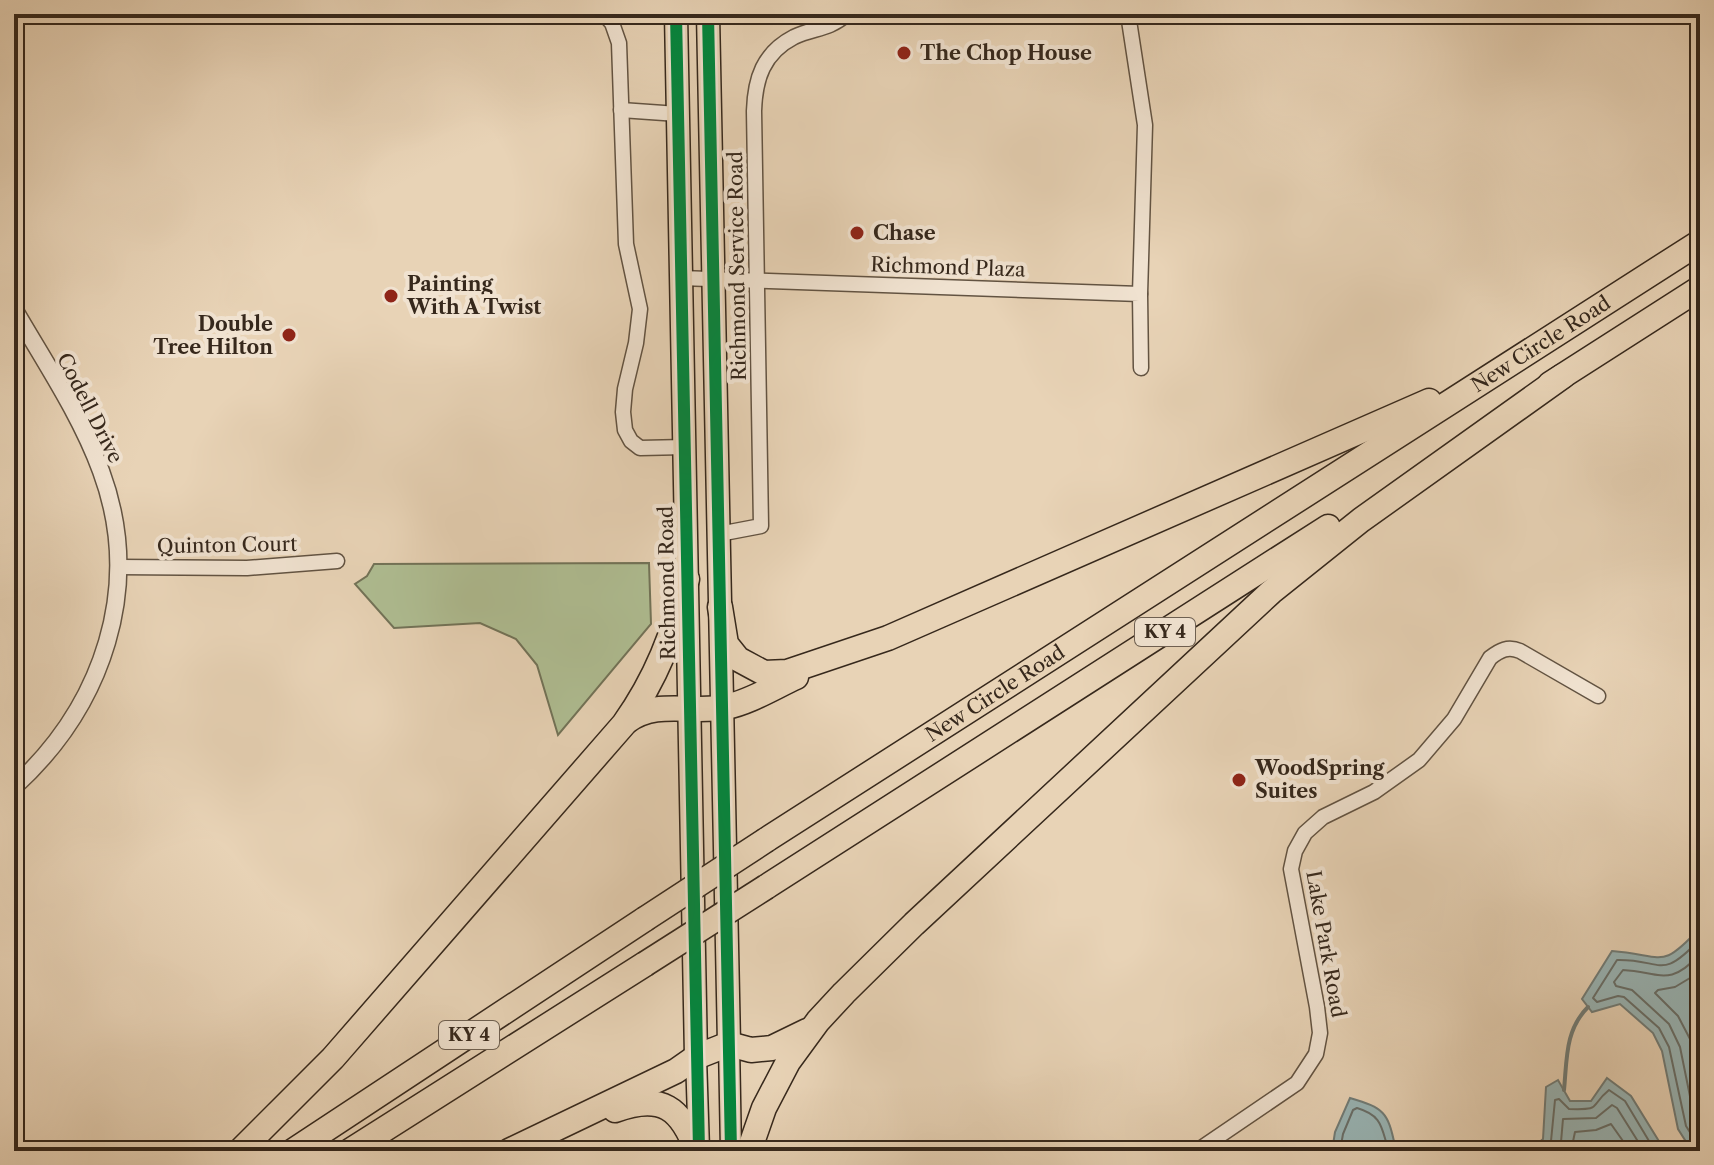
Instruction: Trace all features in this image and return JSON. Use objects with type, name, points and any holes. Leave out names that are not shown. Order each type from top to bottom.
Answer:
[{"type":"highway","name":"Richmond Road","points":[[676,14],[696,1057]]},
{"type":"highway","points":[[708,14],[729,1044]]},
{"type":"highway","name":"New Circle Road","points":[[293,1151],[766,840],[1700,242]]},
{"type":"highway","name":"New Circle Road","points":[[350,1151],[1700,288]]},
{"type":"highway","points":[[624,724],[637,714],[658,708],[689,711],[736,704],[1419,406],[1563,331]]},
{"type":"highway","points":[[749,1151],[778,1078],[813,1028],[914,924],[1271,592],[1361,520],[1563,376]]},
{"type":"highway","points":[[240,1151],[333,1058],[624,724],[669,646],[687,579]]},
{"type":"highway","points":[[720,607],[726,644],[731,652],[750,667],[764,673],[787,672],[872,644]]},
{"type":"highway","points":[[509,1151],[676,1071],[696,1057],[729,1044],[751,1050],[772,1048],[813,1028]]},
{"type":"highway","points":[[545,1134],[622,1107],[649,1104],[678,1113],[688,1126],[698,1151]]},
{"type":"main road","points":[[729,1044],[731,1151]]},
{"type":"main road","name":"Richmond Road","points":[[696,1057],[698,1151]]},
{"type":"street","points":[[604,14],[612,23],[619,43],[626,244],[640,309],[625,389],[625,430],[631,441],[640,448],[685,447]]},
{"type":"street","name":"Richmond Service Road","points":[[719,534],[761,526],[754,111],[757,77],[773,52],[794,37],[833,25],[847,14]]},
{"type":"street","points":[[1128,14],[1145,125],[1146,152],[1140,294],[1141,368]]},
{"type":"street","points":[[621,110],[678,114]]},
{"type":"street","name":"Richmond Plaza","points":[[681,278],[1140,294]]},
{"type":"street","name":"Codell Drive","points":[[14,309],[89,441],[102,472],[116,527],[119,567],[109,636],[101,665],[65,732],[34,769],[14,787]]},
{"type":"street","name":"Quinton Court","points":[[119,567],[247,568],[337,561]]},
{"type":"street","name":"Lake Park Road","points":[[1197,1151],[1297,1083],[1316,1054],[1320,1033],[1317,1007],[1291,869],[1295,851],[1305,833],[1323,817],[1374,792],[1419,760],[1454,719],[1490,658],[1507,648],[1520,651],[1598,696]]},
{"type":"green space","points":[[649,563],[651,624],[558,735],[537,665],[516,639],[480,623],[394,628],[355,584],[367,576],[374,564]]},
{"type":"water","points":[[1700,928],[1700,1151],[1692,1151],[1678,1129],[1662,1051],[1653,1033],[1620,1004],[1592,1012],[1582,999],[1612,951],[1653,957],[1669,955]]},
{"type":"water","points":[[1607,1078],[1631,1096],[1665,1151],[1529,1151],[1543,1139],[1546,1087],[1558,1080],[1570,1101],[1591,1101]]},
{"type":"water","points":[[1350,1098],[1383,1113],[1395,1146],[1403,1151],[1332,1151],[1335,1132]]},
{"type":"waterway","points":[[1564,1090],[1571,1035],[1588,1007]]},
{"type":"cycle path","points":[[676,14],[699,1151]]},
{"type":"cycle path","points":[[708,14],[731,1151]]},
{"type":"place","name":"The Chop House","points":[[904,53]]},
{"type":"place","name":"Chase","points":[[857,233]]},
{"type":"place","name":"Painting With A Twist","points":[[391,296]]},
{"type":"place","name":"Double Tree Hilton","points":[[289,335]]},
{"type":"place","name":"WoodSpring Suites","points":[[1239,780]]}]
